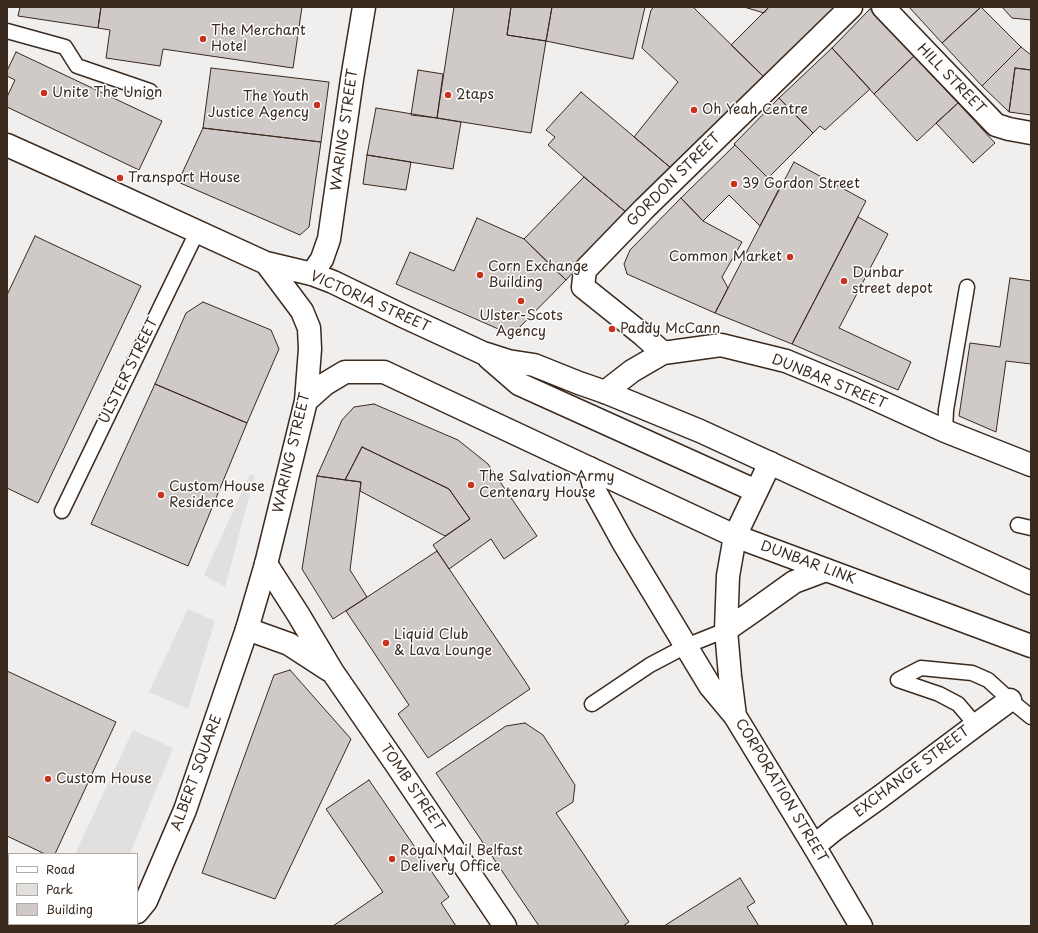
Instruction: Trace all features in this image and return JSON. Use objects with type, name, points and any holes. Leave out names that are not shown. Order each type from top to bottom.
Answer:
[{"type":"street","name":"WARING STREET","points":[[312,274],[322,259],[330,239],[352,79],[364,7]]},
{"type":"street","name":"GORDON STREET","points":[[663,353],[583,287],[583,267],[851,7]]},
{"type":"street","name":"HILL STREET","points":[[883,7],[996,125],[1009,129],[1031,132]]},
{"type":"street","name":"VICTORIA STREET","points":[[7,145],[266,263],[312,274],[333,282],[483,353],[508,361],[534,365],[605,392]]},
{"type":"street","name":"WARING STREET","points":[[247,629],[266,564],[306,401],[310,349],[309,328],[302,311],[266,263]]},
{"type":"street","name":"DUNBAR STREET","points":[[605,392],[632,371],[663,353],[721,345],[786,361],[853,389],[945,431],[1031,465]]},
{"type":"street","points":[[483,353],[519,384],[756,491]]},
{"type":"street","points":[[306,401],[325,384],[345,372],[384,372],[589,468],[596,493],[623,542],[710,686],[735,716]]},
{"type":"street","points":[[605,392],[700,431],[1031,583]]},
{"type":"street","name":"CORPORATION STREET","points":[[770,463],[735,536],[728,576],[726,630],[735,716],[861,926]]},
{"type":"street","name":"DUNBAR LINK","points":[[589,468],[735,536],[1031,646]]},
{"type":"street","name":"TOMB STREET","points":[[266,564],[332,671],[505,926]]},
{"type":"street","points":[[726,630],[794,582],[826,570]]},
{"type":"street","name":"TOMB STREET","points":[[247,629],[289,644],[332,671]]},
{"type":"street","name":"ALBERT SQUARE","points":[[140,926],[142,906],[185,810],[247,629]]},
{"type":"street","name":"EXCHANGE STREET","points":[[814,846],[1010,700]]},
{"type":"lane","points":[[7,31],[64,47],[77,66],[150,91]]},
{"type":"lane","name":"ULSTER STREET","points":[[62,511],[197,232]]},
{"type":"lane","points":[[945,431],[946,410],[967,287]]},
{"type":"lane","points":[[592,704],[650,665],[686,646],[726,630]]},
{"type":"lane","points":[[976,725],[958,704],[939,694],[898,680],[921,668],[972,673],[988,680],[1010,700],[1031,716]]},
{"type":"shaded area","points":[[7,7],[1031,7],[1031,926],[7,926]]},
{"type":"green space","points":[[250,474],[255,475],[225,587],[204,575]]},
{"type":"green space","points":[[188,609],[215,621],[188,709],[149,692]]},
{"type":"green space","points":[[133,730],[173,748],[130,853],[75,853]]},
{"type":"building","points":[[20,7],[101,7],[98,28],[18,16]]},
{"type":"building","name":"The Merchant Hotel","points":[[101,7],[302,7],[293,68],[163,49],[160,66],[106,58],[110,30],[98,28]]},
{"type":"building","points":[[454,7],[511,7],[507,35],[546,41],[531,133],[437,118]]},
{"type":"building","points":[[511,7],[552,7],[546,41],[507,35]]},
{"type":"building","points":[[552,7],[645,7],[633,59],[546,41]]},
{"type":"building","name":"Oh Yeah Centre","points":[[654,7],[693,7],[765,78],[671,168],[634,137],[678,82],[642,48],[651,10]]},
{"type":"building","points":[[744,7],[769,7],[764,13]]},
{"type":"building","points":[[769,7],[837,7],[765,78],[731,45]]},
{"type":"building","points":[[909,7],[981,7],[942,43]]},
{"type":"building","points":[[981,7],[1021,47],[982,86],[942,43]]},
{"type":"building","points":[[1002,7],[1031,7],[1031,20],[1012,18]]},
{"type":"building","points":[[870,9],[914,56],[874,94],[832,48]]},
{"type":"building","points":[[1021,47],[1031,55],[1031,70],[1015,68],[1009,112],[982,86]]},
{"type":"building","points":[[832,48],[870,89],[825,130],[820,126],[813,133],[779,98]]},
{"type":"building","points":[[16,52],[162,121],[139,170],[7,107],[7,97],[15,80],[7,76],[7,71]]},
{"type":"building","points":[[914,56],[958,103],[917,141],[874,94]]},
{"type":"building","points":[[211,68],[329,82],[321,142],[203,128]]},
{"type":"building","points":[[1015,68],[1031,70],[1031,115],[1009,112]]},
{"type":"building","points":[[418,70],[443,74],[437,118],[411,115]]},
{"type":"building","points":[[581,92],[671,168],[627,213],[548,145],[555,137],[546,130]]},
{"type":"building","points":[[779,98],[813,133],[768,178],[734,144]]},
{"type":"building","points":[[958,103],[995,143],[973,163],[936,123]]},
{"type":"building","points":[[376,108],[461,122],[453,169],[367,155]]},
{"type":"building","points":[[203,128],[321,142],[309,227],[300,235],[178,182]]},
{"type":"building","name":"39 Gordon Street","points":[[735,145],[779,189],[760,226],[729,195],[703,221],[681,198]]},
{"type":"building","points":[[367,155],[411,162],[406,190],[363,184]]},
{"type":"building","name":"Common Market","points":[[794,162],[866,201],[792,344],[715,313]]},
{"type":"building","points":[[584,177],[627,213],[566,280],[524,239]]},
{"type":"building","points":[[681,198],[703,221],[742,242],[722,277],[728,288],[715,313],[627,274],[624,264],[630,250]]},
{"type":"building","name":"Dunbar street depot","points":[[858,217],[888,234],[839,328],[911,362],[898,390],[792,344]]},
{"type":"building","name":"Corn Exchange Building","points":[[477,218],[524,239],[566,280],[512,335],[396,284],[410,252],[454,271]]},
{"type":"building","points":[[35,236],[141,286],[38,503],[7,488],[7,295]]},
{"type":"building","points":[[1010,278],[1031,281],[1031,364],[1006,361],[996,432],[959,416],[970,343],[1000,347]]},
{"type":"building","points":[[203,302],[271,330],[279,349],[247,423],[155,384],[186,313]]},
{"type":"building","name":"Custom House Residence","points":[[155,384],[247,423],[188,566],[91,524]]},
{"type":"building","name":"The Salvation Army Centenary House","points":[[374,404],[458,440],[488,464],[537,536],[504,559],[491,539],[449,569],[433,545],[470,519],[449,489],[362,447],[345,480],[317,476],[342,420],[354,407]]},
{"type":"building","points":[[362,447],[449,489],[470,519],[445,536],[360,491],[361,482],[345,480]]},
{"type":"building","points":[[317,476],[361,482],[350,570],[367,597],[333,619],[302,569]]},
{"type":"building","points":[[437,551],[530,689],[428,758],[398,714],[409,705],[346,611]]},
{"type":"building","points":[[290,670],[351,739],[275,899],[202,873],[274,675]]},
{"type":"building","name":"Custom House","points":[[7,671],[116,722],[55,853],[43,853],[7,836]]},
{"type":"building","points":[[525,723],[543,735],[575,785],[573,802],[556,813],[629,922],[623,926],[539,926],[436,773],[506,726]]},
{"type":"building","name":"Royal Mail Belfast Delivery Office","points":[[369,780],[449,897],[441,903],[456,926],[333,926],[383,892],[326,809]]},
{"type":"building","points":[[740,878],[755,902],[747,907],[759,926],[664,926]]},
{"type":"place","name":"The Merchant Hotel","points":[[203,39]]},
{"type":"place","name":"Unite The Union","points":[[44,93]]},
{"type":"place","name":"2taps","points":[[448,95]]},
{"type":"place","name":"The Youth Justice Agency","points":[[317,105]]},
{"type":"place","name":"Oh Yeah Centre","points":[[694,110]]},
{"type":"place","name":"Transport House","points":[[120,178]]},
{"type":"place","name":"39 Gordon Street","points":[[734,184]]},
{"type":"place","name":"Common Market","points":[[790,257]]},
{"type":"place","name":"Corn Exchange Building","points":[[480,275]]},
{"type":"place","name":"Dunbar street depot","points":[[844,281]]},
{"type":"place","name":"Ulster-Scots Agency","points":[[521,301]]},
{"type":"place","name":"Paddy McCann","points":[[612,329]]},
{"type":"place","name":"The Salvation Army Centenary House","points":[[471,485]]},
{"type":"place","name":"Custom House Residence","points":[[161,495]]},
{"type":"place","name":"Liquid Club & Lava Lounge","points":[[386,643]]},
{"type":"place","name":"Custom House","points":[[48,779]]},
{"type":"place","name":"Royal Mail Belfast Delivery Office","points":[[392,859]]}]
